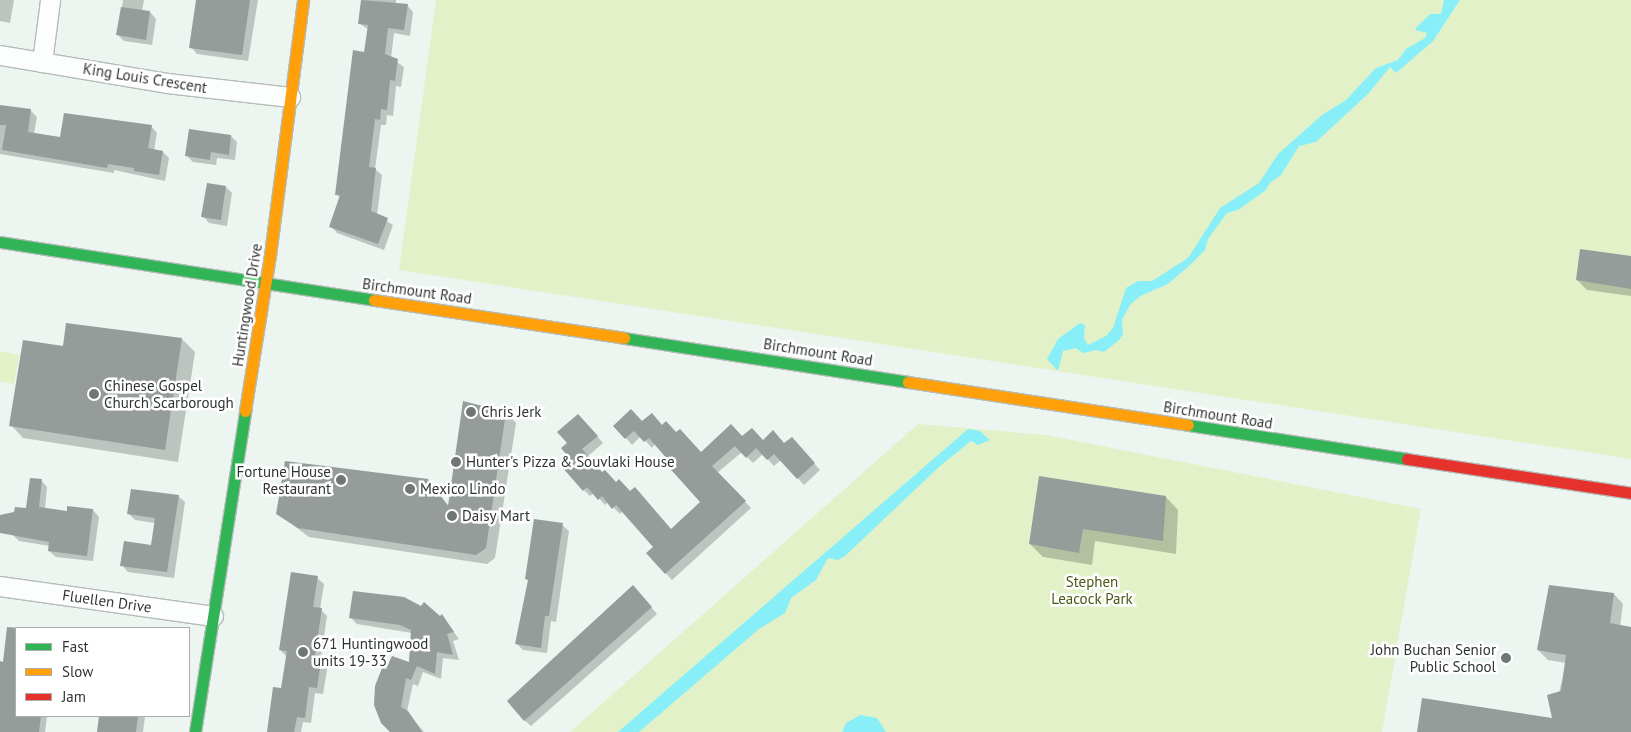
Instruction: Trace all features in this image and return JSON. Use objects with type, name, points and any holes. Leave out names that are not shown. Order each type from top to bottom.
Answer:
[{"type":"main road","name":"Huntingwood Drive","points":[[195,732],[266,284],[303,0]]},
{"type":"main road","name":"Birchmount Road","points":[[0,242],[266,284],[558,325],[1048,405],[1631,493]]},
{"type":"street","points":[[42,62],[50,0]]},
{"type":"street","name":"King Louis Crescent","points":[[0,55],[166,83],[290,97]]},
{"type":"street","name":"Fluellen Drive","points":[[0,586],[214,616]]},
{"type":"green space","points":[[436,0],[1631,0],[1631,459],[399,270]]},
{"type":"green space","points":[[0,351],[19,355],[14,384],[0,382]]},
{"type":"green space","name":"Stephen Leacock Park","points":[[918,424],[1046,435],[1421,509],[1382,732],[570,732]]},
{"type":"water","points":[[1444,0],[1460,0],[1433,41],[1396,73],[1390,67],[1368,94],[1316,142],[1299,146],[1281,175],[1270,183],[1266,190],[1238,210],[1227,213],[1208,239],[1205,250],[1189,266],[1168,284],[1140,296],[1130,305],[1122,320],[1123,334],[1119,340],[1104,352],[1096,350],[1083,353],[1076,348],[1063,351],[1058,371],[1047,359],[1058,339],[1080,323],[1085,325],[1084,338],[1088,345],[1106,336],[1113,328],[1126,288],[1138,281],[1152,281],[1188,258],[1220,208],[1259,183],[1278,154],[1322,115],[1346,100],[1376,68],[1398,60],[1406,49],[1425,38],[1427,33],[1415,30],[1416,28],[1430,14],[1441,14]]},
{"type":"water","points":[[968,429],[980,431],[990,440],[978,445],[971,441],[940,466],[845,556],[838,560],[828,558],[816,580],[791,598],[785,613],[759,629],[639,732],[618,732]]},
{"type":"water","points":[[860,715],[877,718],[886,732],[842,732],[846,723]]},
{"type":"building","points":[[196,0],[250,0],[242,55],[189,48]]},
{"type":"building","points":[[361,0],[408,4],[404,30],[388,28],[385,54],[398,59],[395,81],[390,80],[387,110],[381,109],[380,120],[375,119],[369,167],[376,168],[371,211],[388,218],[378,244],[329,227],[340,195],[335,195],[353,50],[364,52],[368,25],[358,24]]},
{"type":"building","points":[[121,7],[150,11],[146,40],[116,35]]},
{"type":"building","points":[[0,105],[31,109],[28,132],[60,137],[64,113],[152,125],[148,148],[163,151],[159,175],[134,171],[134,168],[108,164],[107,168],[2,150],[6,125],[0,125]]},
{"type":"building","points":[[189,129],[231,135],[229,155],[211,152],[210,160],[185,156]]},
{"type":"building","points":[[207,183],[226,186],[221,220],[201,217]]},
{"type":"building","points":[[1580,249],[1631,256],[1631,289],[1576,280]]},
{"type":"building","name":"Chinese Gospel Church Scarborough","points":[[66,323],[182,338],[165,450],[9,426],[23,340],[63,346]]},
{"type":"building","points":[[463,401],[506,412],[486,548],[476,555],[298,528],[276,514],[285,461],[428,479],[448,506]]},
{"type":"building","points":[[631,409],[642,421],[652,413],[662,425],[666,421],[676,432],[680,429],[701,452],[731,424],[742,436],[752,428],[763,440],[773,430],[784,443],[792,437],[815,463],[797,479],[774,454],[767,460],[756,448],[746,458],[735,446],[712,466],[746,501],[665,574],[646,553],[653,547],[616,505],[612,509],[602,496],[598,500],[587,487],[583,491],[561,466],[570,459],[561,448],[567,443],[557,432],[578,414],[598,436],[582,449],[602,472],[605,470],[616,482],[619,479],[630,491],[635,487],[671,529],[700,502],[665,463],[668,460],[649,438],[644,442],[634,431],[625,439],[613,426]]},
{"type":"building","points":[[1039,476],[1166,496],[1163,541],[1083,529],[1079,553],[1029,544]]},
{"type":"building","points":[[30,478],[42,479],[39,507],[67,511],[67,506],[93,509],[87,556],[48,551],[49,542],[0,533],[0,515],[14,512],[15,507],[26,508]]},
{"type":"building","points":[[131,489],[179,495],[167,572],[120,566],[124,541],[151,545],[155,518],[127,514]]},
{"type":"building","points":[[534,519],[563,523],[549,616],[545,616],[541,648],[515,644],[528,580],[525,579]]},
{"type":"building","name":"671 Huntingwood units 19-33","points":[[291,572],[318,576],[313,607],[322,608],[315,655],[322,656],[317,688],[309,687],[305,718],[297,717],[294,732],[267,732],[273,687],[281,688],[287,651],[279,650]]},
{"type":"building","points":[[633,585],[652,607],[524,721],[507,701]]},
{"type":"building","points":[[1549,585],[1614,593],[1610,623],[1631,627],[1631,732],[1417,732],[1422,698],[1552,718],[1547,695],[1561,691],[1566,655],[1537,650]]},
{"type":"building","points":[[353,591],[404,597],[421,606],[424,602],[440,616],[442,614],[454,632],[447,634],[453,655],[437,652],[435,674],[417,666],[411,680],[406,678],[401,707],[408,711],[422,732],[390,732],[381,723],[374,705],[375,686],[382,668],[386,669],[392,656],[409,662],[411,630],[400,625],[349,618]]},
{"type":"building","points":[[7,627],[15,628],[15,717],[41,717],[39,732],[0,732],[0,661],[3,662]]},
{"type":"building","points":[[99,717],[138,717],[136,732],[97,732]]},
{"type":"traffic: fast","points":[[0,242],[374,300]]},
{"type":"traffic: fast","points":[[624,338],[908,382]]},
{"type":"traffic: fast","points":[[195,732],[245,411]]},
{"type":"traffic: fast","points":[[1188,425],[1407,459]]},
{"type":"traffic: slow","points":[[245,411],[270,255],[303,0]]},
{"type":"traffic: slow","points":[[374,300],[624,338]]},
{"type":"traffic: slow","points":[[908,382],[1188,425]]},
{"type":"traffic: jam","points":[[1407,459],[1631,493]]},
{"type":"place","name":"Chinese Gospel Church Scarborough","points":[[94,394]]},
{"type":"place","name":"Chris Jerk","points":[[471,412]]},
{"type":"place","name":"Hunter's Pizza & Souvlaki House","points":[[456,462]]},
{"type":"place","name":"Fortune House Restaurant","points":[[341,480]]},
{"type":"place","name":"Mexico Lindo","points":[[410,489]]},
{"type":"place","name":"Daisy Mart","points":[[452,516]]},
{"type":"place","name":"671 Huntingwood units 19-33","points":[[303,652]]},
{"type":"place","name":"John Buchan Senior Public School","points":[[1506,658]]}]
